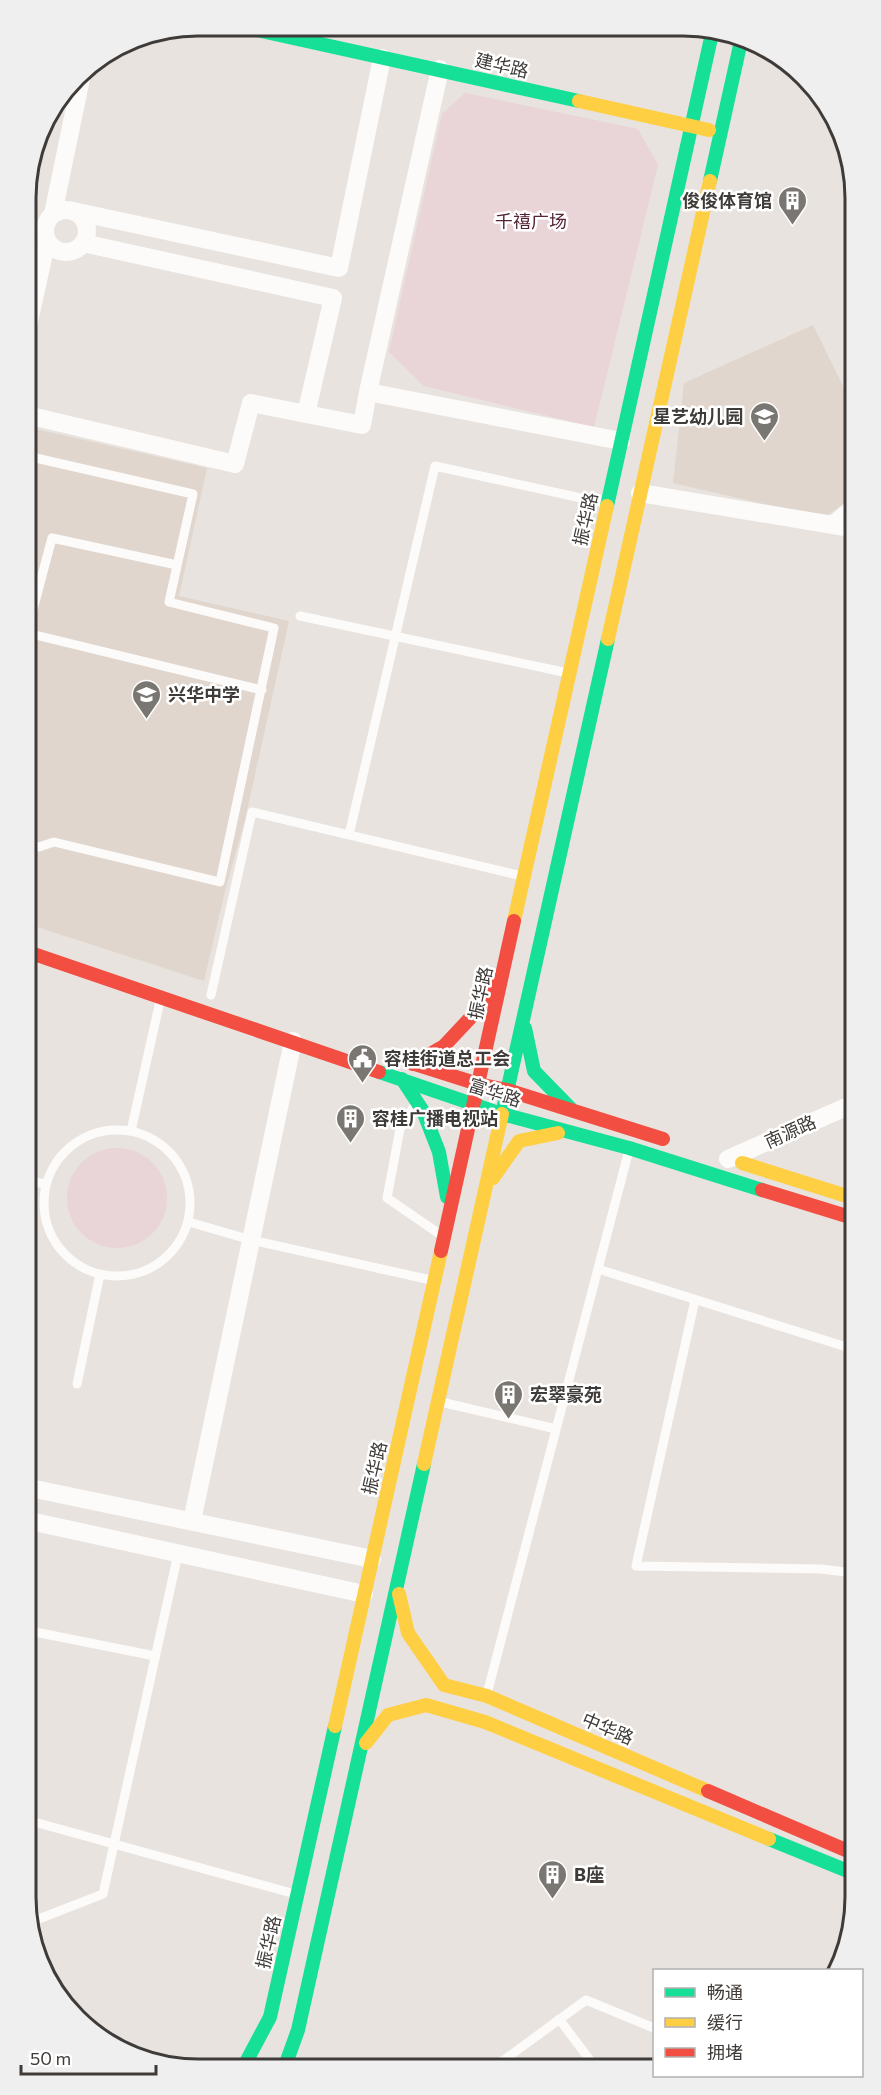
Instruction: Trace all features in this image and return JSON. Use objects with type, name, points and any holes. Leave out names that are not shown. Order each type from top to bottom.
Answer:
[{"type":"main road","name":"建华路","points":[[285,36],[720,133]]},
{"type":"main road","name":"振华路","points":[[248,2059],[270,2017],[711,38]]},
{"type":"main road","points":[[288,2059],[298,2030],[740,47]]},
{"type":"main road","name":"富华路","points":[[36,955],[502,1114],[629,1148],[845,1216]]},
{"type":"main road","name":"富华路","points":[[503,972],[474,1014],[444,1046],[408,1062],[478,1084],[507,1090],[672,1142]]},
{"type":"main road","points":[[523,1019],[534,1071],[572,1110]]},
{"type":"main road","points":[[402,1079],[423,1111],[439,1152],[449,1211]]},
{"type":"main road","points":[[486,1188],[519,1141],[567,1132]]},
{"type":"main road","points":[[722,1157],[845,1195]]},
{"type":"main road","name":"中华路","points":[[397,1588],[408,1633],[444,1685],[487,1696],[845,1850]]},
{"type":"main road","points":[[361,1748],[388,1716],[426,1705],[442,1709],[485,1722],[845,1870]]},
{"type":"street","points":[[327,45],[329,36]]},
{"type":"street","points":[[306,414],[333,298],[382,58]]},
{"type":"street","points":[[36,417],[235,464],[251,403],[362,425],[440,69]]},
{"type":"street","points":[[36,289],[47,240],[46,226],[53,214],[80,86]]},
{"type":"street","points":[[53,214],[60,211],[73,211],[339,268]]},
{"type":"street","points":[[47,240],[58,250],[65,252],[72,251],[83,243],[86,238],[87,225],[79,214],[73,211]]},
{"type":"street","points":[[83,243],[333,298]]},
{"type":"street","points":[[368,392],[621,441]]},
{"type":"street","points":[[640,493],[842,526]]},
{"type":"street","points":[[192,1521],[292,1041]]},
{"type":"street","name":"南源路","points":[[722,1157],[845,1107]]},
{"type":"street","points":[[36,1489],[372,1559]]},
{"type":"street","points":[[36,1522],[364,1594]]},
{"type":"lane","points":[[36,458],[193,494],[169,602],[274,628],[220,882],[54,842],[36,846]]},
{"type":"lane","points":[[349,835],[435,465],[607,504]]},
{"type":"lane","points":[[36,598],[52,538],[177,565]]},
{"type":"lane","points":[[300,616],[569,674]]},
{"type":"lane","points":[[36,634],[261,690]]},
{"type":"lane","points":[[211,995],[252,812],[524,876]]},
{"type":"lane","points":[[131,1131],[161,997]]},
{"type":"lane","points":[[417,1101],[400,1129],[387,1198],[443,1237]]},
{"type":"lane","points":[[109,1129],[131,1131],[154,1139],[172,1154],[181,1167],[191,1198],[189,1222],[179,1242],[164,1259],[145,1271],[123,1276],[100,1274],[78,1265],[60,1250],[48,1230],[43,1208],[45,1184],[54,1164],[69,1147],[87,1135],[109,1129]]},
{"type":"lane","points":[[487,1696],[629,1148]]},
{"type":"lane","points":[[36,1182],[45,1184]]},
{"type":"lane","points":[[189,1222],[251,1240],[434,1281]]},
{"type":"lane","points":[[598,1269],[845,1347]]},
{"type":"lane","points":[[76,1384],[100,1274]]},
{"type":"lane","points":[[695,1300],[636,1566],[821,1569],[845,1572]]},
{"type":"lane","points":[[438,1401],[556,1429]]},
{"type":"lane","points":[[37,1920],[103,1894],[178,1554]]},
{"type":"lane","points":[[36,1632],[155,1656]]},
{"type":"lane","points":[[36,1824],[297,1894]]},
{"type":"lane","points":[[505,2059],[586,2000],[653,2028]]},
{"type":"lane","points":[[559,2019],[589,2059]]},
{"type":"shaded area","name":"星艺幼儿园","points":[[813,325],[845,390],[845,502],[824,518],[673,483],[684,383]]},
{"type":"shaded area","name":"兴华中学","points":[[36,429],[207,468],[179,596],[289,621],[245,820],[225,891],[204,981],[36,927]]},
{"type":"green space","name":"千禧广场","points":[[465,93],[638,129],[658,165],[594,427],[424,386],[389,352],[442,114]]},
{"type":"green space","points":[[117,1148],[136,1152],[152,1163],[163,1179],[167,1198],[163,1217],[152,1233],[136,1244],[117,1248],[98,1244],[82,1233],[71,1217],[67,1198],[71,1179],[82,1163],[98,1152]]},
{"type":"traffic: fast","points":[[284,36],[579,101]]},
{"type":"traffic: fast","points":[[607,506],[711,38]]},
{"type":"traffic: fast","points":[[710,181],[740,47]]},
{"type":"traffic: fast","points":[[502,1114],[608,639]]},
{"type":"traffic: fast","points":[[525,1028],[534,1071],[571,1109]]},
{"type":"traffic: fast","points":[[379,1072],[502,1114],[629,1148],[762,1190]]},
{"type":"traffic: fast","points":[[402,1079],[423,1111],[439,1152],[447,1197]]},
{"type":"traffic: fast","points":[[288,2059],[298,2030],[424,1464]]},
{"type":"traffic: fast","points":[[248,2059],[270,2017],[335,1726]]},
{"type":"traffic: fast","points":[[769,1839],[845,1870]]},
{"type":"traffic: slow","points":[[579,101],[709,130]]},
{"type":"traffic: slow","points":[[608,639],[710,181]]},
{"type":"traffic: slow","points":[[514,921],[607,506]]},
{"type":"traffic: slow","points":[[424,1464],[502,1114]]},
{"type":"traffic: slow","points":[[493,1178],[519,1141],[558,1133]]},
{"type":"traffic: slow","points":[[742,1163],[845,1195]]},
{"type":"traffic: slow","points":[[335,1726],[441,1251]]},
{"type":"traffic: slow","points":[[399,1594],[408,1633],[444,1685],[487,1696],[708,1791]]},
{"type":"traffic: slow","points":[[366,1743],[388,1715],[426,1705],[485,1722],[769,1839]]},
{"type":"traffic: jam","points":[[441,1251],[514,921]]},
{"type":"traffic: jam","points":[[36,955],[379,1072]]},
{"type":"traffic: jam","points":[[413,1064],[444,1046],[474,1014],[495,983]]},
{"type":"traffic: jam","points":[[415,1064],[663,1139]]},
{"type":"traffic: jam","points":[[762,1190],[845,1216]]},
{"type":"traffic: jam","points":[[708,1791],[845,1850]]},
{"type":"place","name":"俊俊体育馆","points":[[793,226]]},
{"type":"place","name":"星艺幼儿园","points":[[764,442]]},
{"type":"place","name":"兴华中学","points":[[147,720]]},
{"type":"place","name":"容桂街道总工会","points":[[363,1084]]},
{"type":"place","name":"容桂广播电视站","points":[[351,1144]]},
{"type":"place","name":"宏翠豪苑","points":[[509,1420]]},
{"type":"place","name":"B座","points":[[553,1900]]}]
